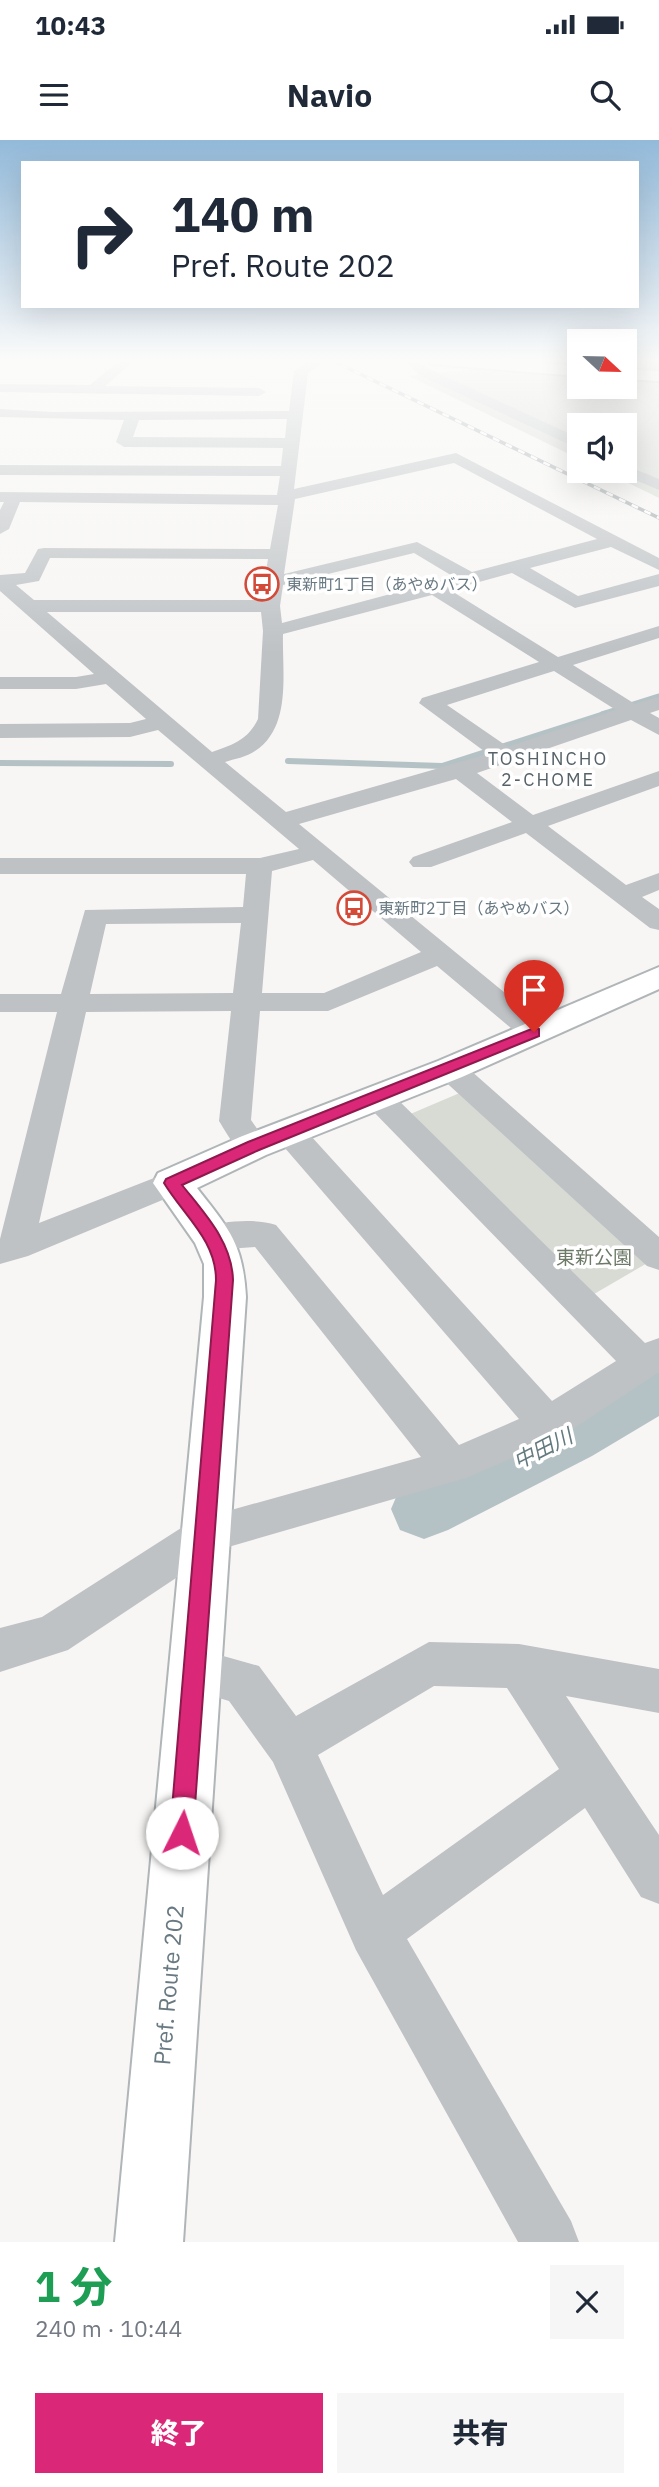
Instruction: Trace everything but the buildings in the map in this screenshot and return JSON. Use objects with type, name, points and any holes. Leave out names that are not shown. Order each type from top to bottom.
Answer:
[{"type":"main road","points":[[172,1183],[253,1146],[450,1069],[659,977]]},
{"type":"main road","name":"Pref. Route 202","points":[[149,2242],[225,1297],[224,1264],[213,1237],[172,1183]]},
{"type":"street","points":[[209,760],[246,748],[262,734],[269,719],[273,631],[270,606],[286,498],[288,457]]},
{"type":"street","points":[[0,529],[7,497],[286,498],[456,458],[659,565]]},
{"type":"street","points":[[637,469],[659,468]]},
{"type":"street","points":[[0,470],[287,471]]},
{"type":"street","points":[[637,475],[659,485]]},
{"type":"street","points":[[273,631],[612,541]]},
{"type":"street","points":[[274,582],[417,547],[470,579]]},
{"type":"street","points":[[1,582],[32,577],[44,553],[164,560],[279,554]]},
{"type":"street","points":[[516,568],[575,602],[659,580]]},
{"type":"street","points":[[1,582],[162,722],[443,953],[534,1032]]},
{"type":"street","points":[[434,588],[555,666],[659,728]]},
{"type":"street","points":[[31,606],[156,599],[270,606]]},
{"type":"street","points":[[505,755],[430,702],[555,666],[659,632]]},
{"type":"street","points":[[0,683],[76,683],[111,677]]},
{"type":"street","points":[[282,821],[460,771],[659,703]]},
{"type":"street","points":[[0,731],[130,730],[162,722]]},
{"type":"street","points":[[460,771],[659,922]]},
{"type":"street","points":[[422,862],[659,778]]},
{"type":"street","points":[[0,866],[260,866],[320,851]]},
{"type":"street","points":[[253,1146],[235,1121],[260,866]]},
{"type":"street","points":[[624,895],[659,881]]},
{"type":"street","points":[[8,1250],[74,1003],[93,916],[254,915]]},
{"type":"street","points":[[0,1003],[328,1002],[443,953]]},
{"type":"street","points":[[450,1069],[659,1257]]},
{"type":"street","points":[[0,1650],[52,1635],[207,1534],[452,1466],[548,1424],[651,1358],[379,1098]]},
{"type":"street","points":[[289,1132],[548,1424]]},
{"type":"street","points":[[8,1250],[172,1183]]},
{"type":"street","points":[[213,1237],[264,1234],[452,1466]]},
{"type":"street","points":[[289,1746],[429,1664],[519,1666],[659,1691]]},
{"type":"street","points":[[519,1666],[659,1879]]},
{"type":"street","points":[[195,1670],[243,1682],[289,1746],[374,1932],[550,2242]]},
{"type":"street","points":[[374,1932],[591,1775]]},
{"type":"green space","points":[[637,457],[659,457],[659,498],[628,483],[637,483]]},
{"type":"green space","name":"東新公園","points":[[462,1092],[649,1262],[589,1297],[408,1115]]},
{"type":"waterway","points":[[602,714],[659,696]]},
{"type":"waterway","points":[[288,761],[442,766],[607,713]]},
{"type":"waterway","points":[[0,763],[171,764]]},
{"type":"waterway","name":"中田川","points":[[424,1509],[569,1437],[659,1385]]},
{"type":"railway","points":[[533,457],[659,518]]},
{"type":"place","name":"東新町1丁目（あやめバス）","points":[[262,584]]},
{"type":"place","name":"東新町2丁目（あやめバス）","points":[[354,908]]},
{"type":"district","name":"TOSHINCHO 2-CHOME","points":[[548,769]]},
{"type":"route","points":[[182,1833],[225,1280],[224,1264],[213,1237],[172,1183],[253,1146],[379,1098],[534,1032]]}]
